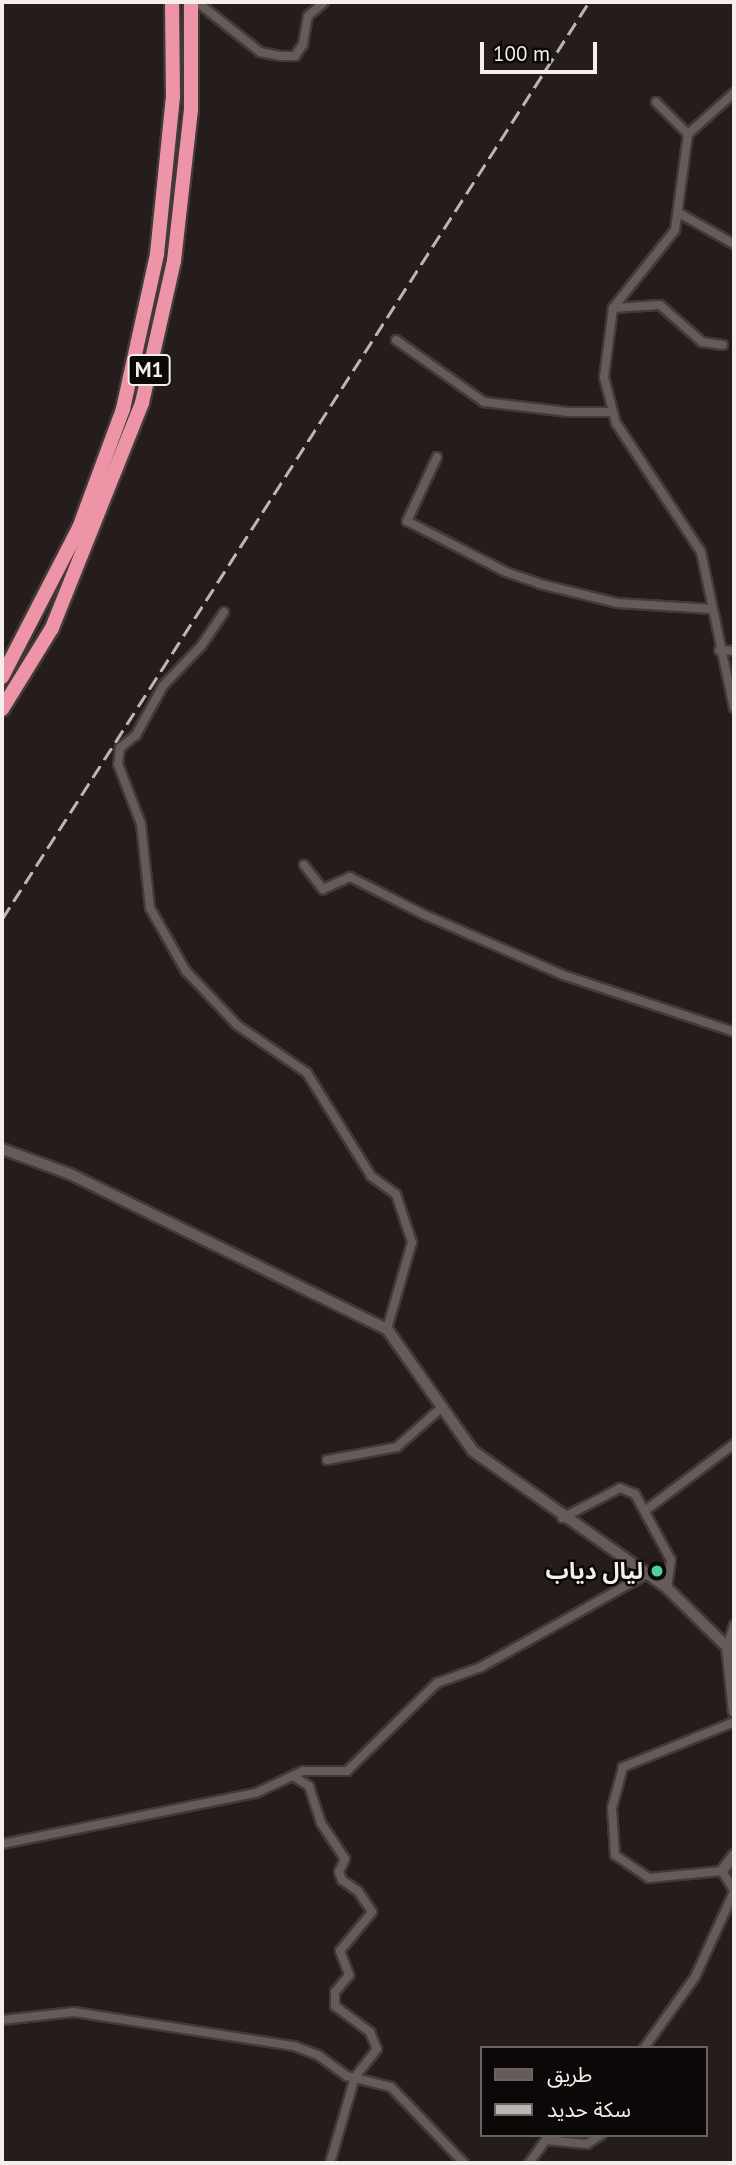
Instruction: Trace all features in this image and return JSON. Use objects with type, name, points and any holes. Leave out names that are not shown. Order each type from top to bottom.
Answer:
[{"type":"highway","name":"M1","points":[[2,677],[79,528],[123,409],[157,254],[173,97],[172,2]]},
{"type":"highway","name":"M1","points":[[2,709],[52,628],[142,403],[174,261],[191,108],[191,2]]},
{"type":"street","points":[[197,2],[260,52],[295,56],[303,44],[307,16],[324,2]]},
{"type":"street","points":[[734,93],[688,134],[679,213],[666,247],[613,309],[604,377],[610,412],[698,545],[719,650],[734,708]]},
{"type":"street","points":[[656,102],[688,134]]},
{"type":"street","points":[[679,213],[734,244]]},
{"type":"street","points":[[613,309],[660,306],[702,342],[723,345]]},
{"type":"street","points":[[396,340],[484,402],[569,412],[610,412]]},
{"type":"street","points":[[437,457],[407,521],[506,572],[540,584],[617,603],[712,609]]},
{"type":"street","points":[[224,612],[202,645],[163,686],[136,735],[120,748],[118,764],[141,824],[150,908],[186,971],[237,1025],[307,1073],[371,1177],[396,1194],[412,1242],[387,1329]]},
{"type":"street","points":[[719,650],[734,651]]},
{"type":"street","points":[[304,865],[323,889],[350,877],[425,915],[563,975],[734,1032]]},
{"type":"street","points":[[2,1149],[69,1174],[387,1329],[473,1451],[562,1518],[667,1588],[727,1647]]},
{"type":"street","points":[[327,1460],[397,1447],[442,1407]]},
{"type":"street","points":[[646,1510],[734,1444]]},
{"type":"street","points":[[562,1518],[620,1488],[635,1494],[671,1560],[667,1588]]},
{"type":"street","points":[[2,1844],[256,1793],[303,1771],[347,1771],[436,1683],[481,1667],[647,1574]]},
{"type":"street","points":[[734,1625],[727,1647],[733,1682],[734,1712]]},
{"type":"street","points":[[734,1722],[623,1767],[612,1808],[615,1854],[649,1878],[722,1871],[734,1855]]},
{"type":"street","points":[[293,1776],[309,1786],[321,1823],[345,1859],[339,1872],[342,1881],[358,1891],[372,1912],[340,1951],[349,1975],[335,1992],[335,2006],[341,2014],[376,2039],[377,2049],[355,2077],[330,2163]]},
{"type":"street","points":[[645,2046],[695,1977],[734,1891],[722,1871]]},
{"type":"street","points":[[2,2020],[74,2012],[294,2046],[355,2077],[391,2087],[464,2163]]},
{"type":"street","points":[[529,2163],[546,2140],[586,2144],[598,2137]]},
{"type":"railway","points":[[2,919],[589,2]]},
{"type":"place","name":"ليال دياب","points":[[657,1571]]}]
